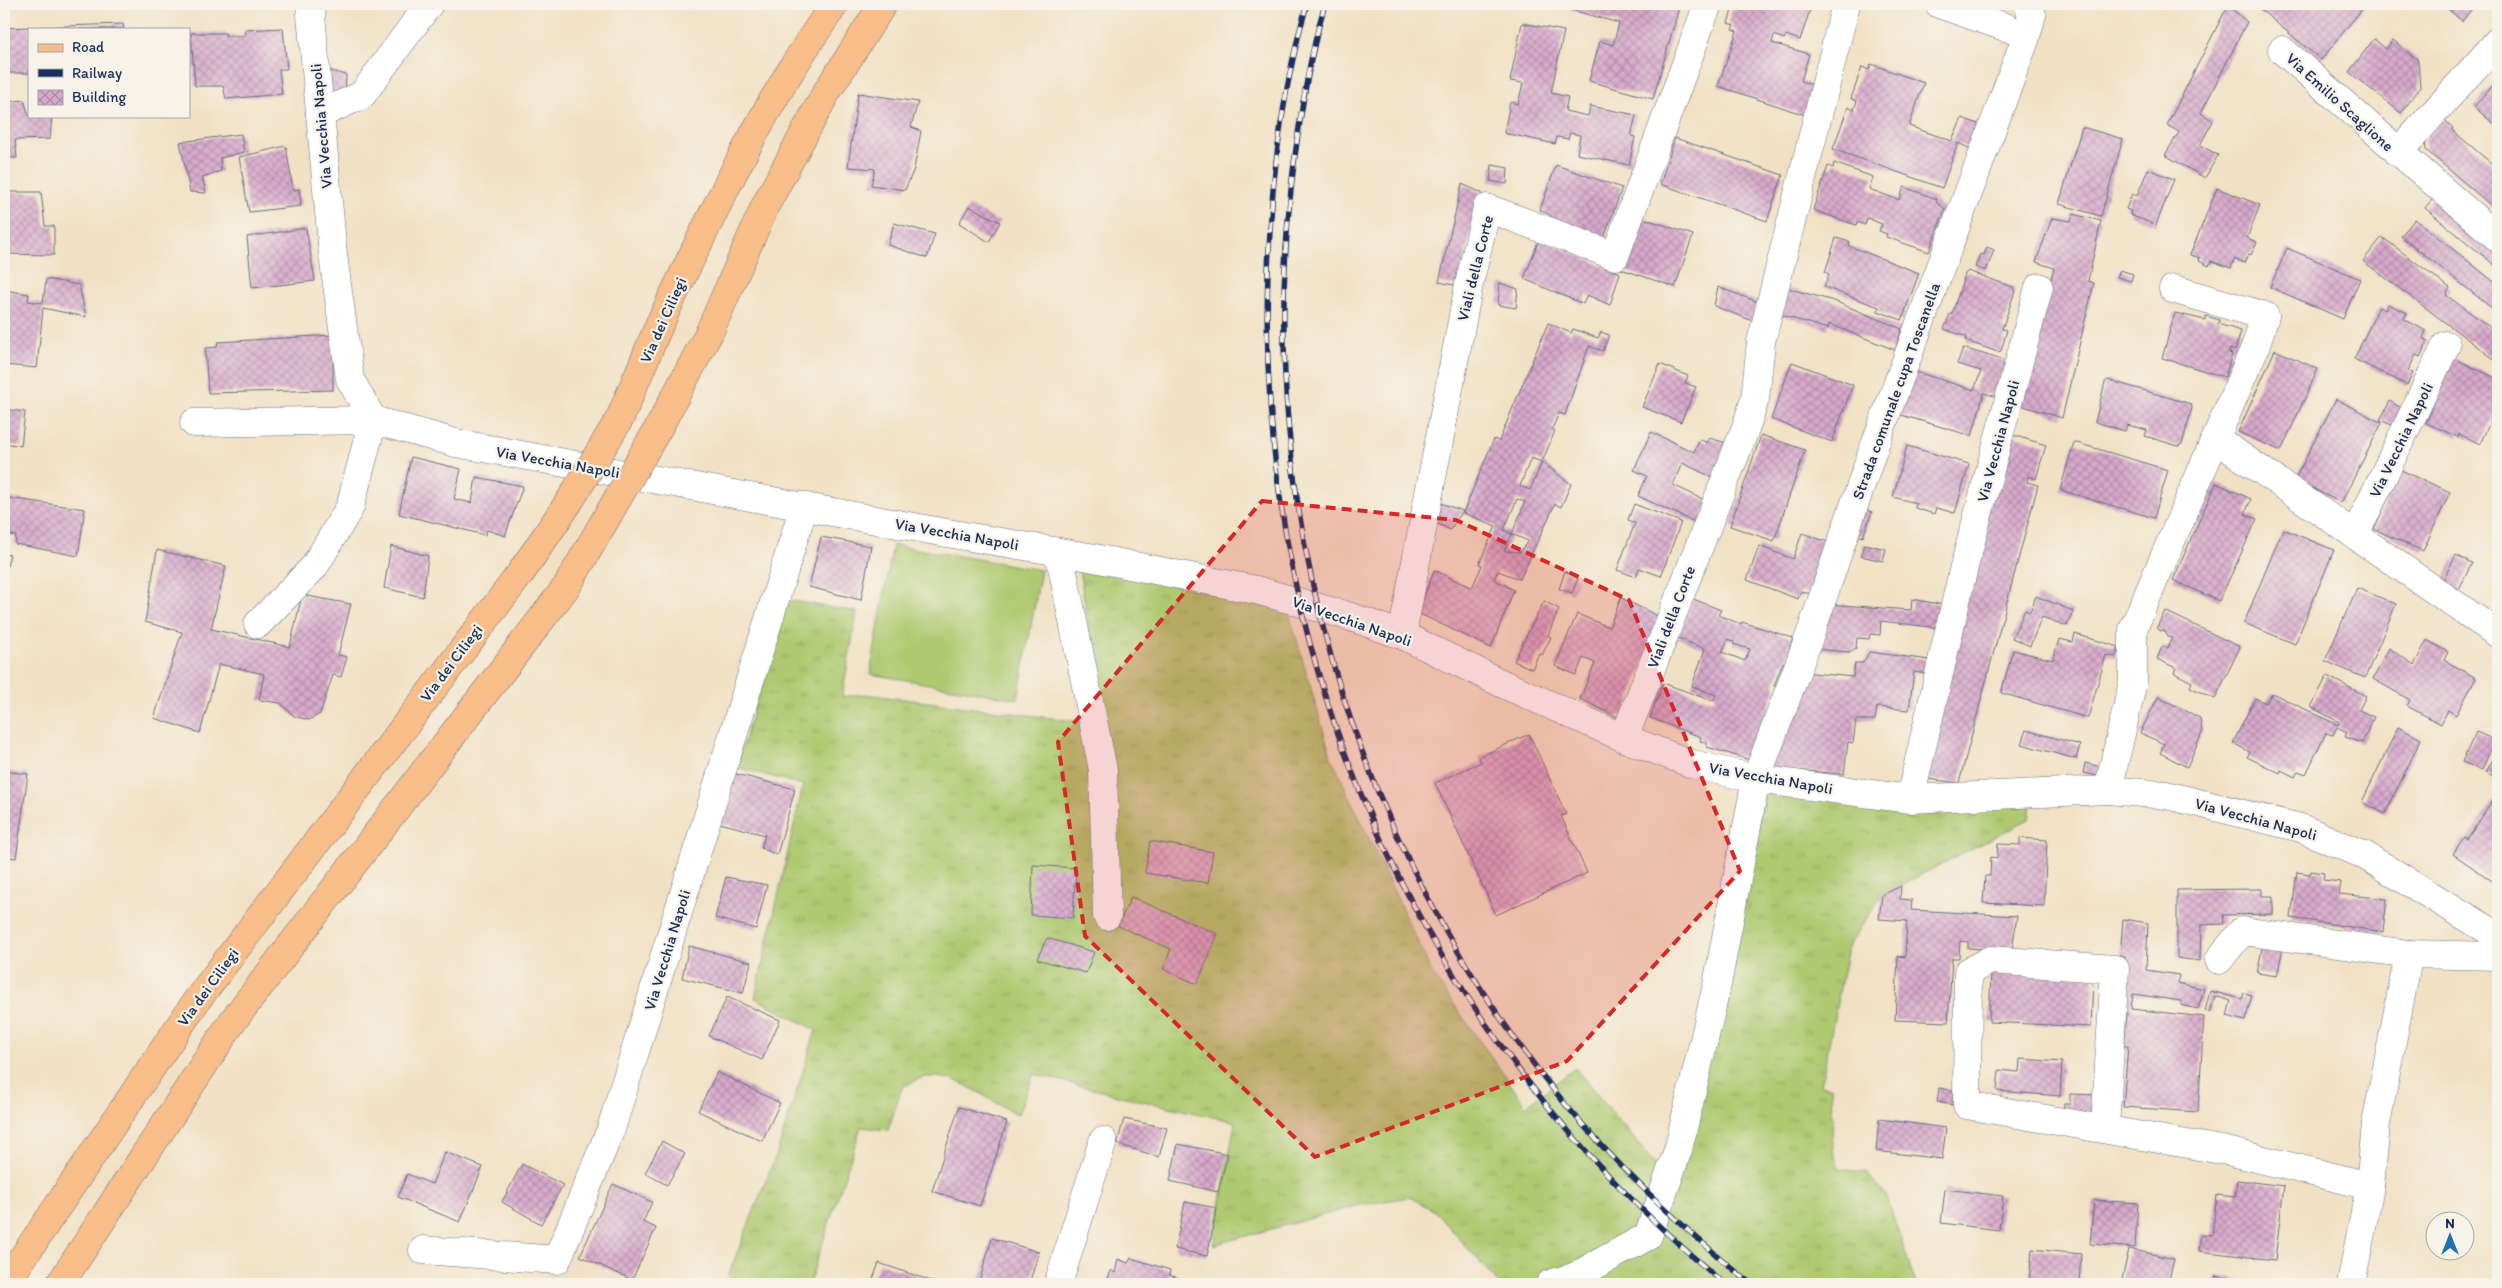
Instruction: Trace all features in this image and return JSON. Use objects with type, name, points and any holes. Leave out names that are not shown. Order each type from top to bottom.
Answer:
[{"type":"main road","name":"Via dei Ciliegi","points":[[5,1284],[197,1000],[520,574],[571,499],[620,418],[660,323],[722,193],[807,42],[835,4]]},
{"type":"main road","points":[[60,1284],[232,1022],[567,586],[660,425],[709,333],[765,206],[826,93],[882,4]]},
{"type":"street","name":"Via Vecchia Napoli","points":[[310,4],[334,256],[350,379],[373,420]]},
{"type":"street","points":[[320,114],[362,95],[429,4]]},
{"type":"street","name":"Viali della Corte","points":[[1402,635],[1469,284],[1487,208],[1615,256],[1708,4]]},
{"type":"street","name":"Viali della Corte","points":[[1624,738],[1746,427],[1754,399],[1761,342],[1846,4]]},
{"type":"street","points":[[1939,4],[2008,28]]},
{"type":"street","name":"Strada comunale cupa Toscanella","points":[[1550,1284],[1574,1277],[1648,1236],[1678,1150],[1715,995],[1756,779],[1810,635],[1873,450],[2025,40],[2032,15],[2028,4]]},
{"type":"street","name":"Via Emilio Scaglione","points":[[2398,153],[2498,41]]},
{"type":"street","name":"Via Emilio Scaglione","points":[[2282,50],[2398,153],[2498,238]]},
{"type":"street","name":"Via Vecchia Napoli","points":[[1910,799],[1963,571],[2040,288]]},
{"type":"street","points":[[2108,790],[2133,682],[2133,629],[2256,345],[2265,316],[2173,289]]},
{"type":"street","name":"Via Vecchia Napoli","points":[[2355,535],[2446,346]]},
{"type":"street","name":"Via Vecchia Napoli","points":[[194,423],[373,420],[456,443],[1059,552],[1256,590],[1348,616],[1402,635],[1503,684],[1624,738],[1692,764],[1756,779],[1910,799],[2108,790],[2166,796],[2301,828],[2364,855],[2498,936]]},
{"type":"street","points":[[258,624],[314,568],[350,507],[373,420]]},
{"type":"street","points":[[2216,439],[2498,634]]},
{"type":"street","name":"Via Vecchia Napoli","points":[[422,1250],[557,1260],[612,1129],[804,506]]},
{"type":"street","points":[[1059,552],[1103,770],[1107,916]]},
{"type":"street","points":[[2219,960],[2242,931],[2409,954],[2498,956]]},
{"type":"street","points":[[2351,1284],[2370,1186],[2376,1124],[2409,954]]},
{"type":"street","points":[[2105,1128],[2115,969],[1990,960],[1968,972],[1967,1105],[2227,1151],[2370,1186]]},
{"type":"street","points":[[1058,1284],[1103,1141]]},
{"type":"highlighted area","points":[[1262,501],[1456,520],[1629,600],[1740,871],[1567,1061],[1315,1157],[1085,936],[1058,742]]},
{"type":"green space","points":[[893,545],[1041,570],[1018,699],[870,674]]},
{"type":"green space","points":[[1078,564],[1288,610],[1331,757],[1433,975],[1526,1106],[1575,1068],[1675,1188],[1766,790],[2031,806],[2029,819],[1882,895],[1848,947],[1821,1085],[1831,1087],[1833,1150],[1839,1169],[1866,1173],[1886,1195],[1916,1284],[1499,1284],[1436,1212],[1410,1197],[1360,1205],[1213,1245],[1235,1122],[1034,1074],[1018,1114],[953,1080],[925,1077],[902,1087],[888,1130],[861,1127],[809,1284],[743,1284],[728,1276],[778,1150],[816,1030],[755,998],[803,785],[736,767],[787,600],[857,612],[842,697],[865,694],[1106,725]]},
{"type":"building","points":[[1574,4],[1680,4],[1653,99],[1589,81],[1600,41],[1613,45],[1619,23],[1571,10]]},
{"type":"building","points":[[1734,4],[1812,4],[1800,40],[1786,35],[1784,39],[1774,35],[1772,43],[1809,54],[1801,81],[1815,86],[1808,116],[1718,86],[1737,31],[1732,29],[1734,25],[1728,23]]},
{"type":"building","points":[[2254,4],[2366,4],[2321,60]]},
{"type":"building","points":[[2442,4],[2476,4],[2462,21]]},
{"type":"building","points":[[2228,5],[2247,22],[2201,113],[2213,121],[2200,145],[2218,155],[2205,178],[2165,155],[2179,132],[2167,125]]},
{"type":"building","points":[[1522,23],[1564,31],[1551,93],[1568,97],[1565,111],[1588,116],[1590,106],[1636,115],[1631,136],[1635,137],[1629,165],[1577,154],[1580,135],[1570,133],[1568,139],[1557,137],[1555,144],[1504,133],[1510,102],[1518,104],[1523,83],[1510,81]]},
{"type":"building","points":[[123,24],[124,28],[35,28]]},
{"type":"building","points":[[29,27],[28,73],[4,73],[4,28]]},
{"type":"building","points":[[283,28],[287,69],[279,69],[282,94],[226,99],[223,86],[195,86],[191,33],[226,33],[225,36],[244,36],[245,30]]},
{"type":"building","points":[[2374,39],[2386,49],[2393,40],[2418,60],[2420,88],[2401,113],[2349,72]]},
{"type":"building","points":[[1871,64],[1924,83],[1909,126],[1952,141],[1962,118],[1981,125],[1973,150],[1958,143],[1942,188],[1833,149],[1848,107],[1854,110],[1857,101],[1851,99],[1862,67],[1869,70]]},
{"type":"building","points":[[327,70],[346,75],[345,96],[328,93]]},
{"type":"building","points":[[2492,85],[2498,90],[2498,127],[2474,107]]},
{"type":"building","points":[[858,93],[918,102],[911,127],[921,131],[914,169],[905,190],[871,185],[875,169],[848,167]]},
{"type":"building","points":[[24,100],[28,118],[52,118],[50,139],[15,140],[17,158],[4,158],[4,102]]},
{"type":"building","points":[[2443,119],[2453,128],[2452,130],[2498,169],[2498,201],[2493,207],[2426,150],[2425,140]]},
{"type":"building","points":[[2082,127],[2123,139],[2101,216],[2059,204]]},
{"type":"building","points":[[241,134],[244,152],[220,158],[221,171],[202,177],[206,193],[190,192],[180,142]]},
{"type":"building","points":[[1675,138],[1783,175],[1767,221],[1660,184]]},
{"type":"building","points":[[286,146],[293,190],[299,189],[301,206],[249,212],[239,157]]},
{"type":"building","points":[[1834,163],[1873,177],[1869,189],[1899,200],[1904,187],[1937,199],[1936,202],[1945,209],[1929,252],[1886,237],[1887,234],[1879,231],[1882,224],[1867,218],[1865,225],[1857,222],[1856,225],[1813,210],[1828,166],[1833,168]]},
{"type":"building","points":[[1492,165],[1508,168],[1507,184],[1490,181]]},
{"type":"building","points":[[1556,165],[1622,188],[1604,238],[1550,218],[1551,215],[1540,210]]},
{"type":"building","points":[[2148,169],[2174,179],[2156,225],[2130,215],[2131,211],[2126,209],[2132,194],[2137,196]]},
{"type":"building","points":[[1462,184],[1482,193],[1475,212],[1459,286],[1439,282]]},
{"type":"building","points":[[2217,188],[2260,205],[2247,238],[2257,242],[2251,255],[2248,254],[2244,263],[2235,259],[2231,268],[2211,261],[2209,266],[2199,261],[2200,258],[2190,255]]},
{"type":"building","points":[[4,192],[41,192],[45,226],[54,226],[54,255],[4,254]]},
{"type":"building","points":[[2438,192],[2498,242],[2498,268],[2425,208]]},
{"type":"building","points":[[969,206],[1000,222],[989,242],[959,223]]},
{"type":"building","points":[[2073,214],[2101,221],[2088,281],[2094,283],[2062,418],[2017,404],[2054,268],[2036,262],[2052,218],[2071,221]]},
{"type":"building","points":[[1640,217],[1693,235],[1675,287],[1621,269]]},
{"type":"building","points":[[2415,219],[2498,285],[2498,313],[2401,236]]},
{"type":"building","points":[[894,223],[935,234],[927,258],[888,245]]},
{"type":"building","points":[[306,228],[315,281],[252,288],[247,237]]},
{"type":"building","points":[[2382,237],[2450,288],[2446,295],[2498,333],[2498,362],[2363,261]]},
{"type":"building","points":[[1836,238],[1850,242],[1849,246],[1919,273],[1902,320],[1878,311],[1879,307],[1824,287],[1829,274],[1825,272]]},
{"type":"building","points":[[1539,239],[1620,273],[1610,305],[1587,295],[1583,304],[1524,279]]},
{"type":"building","points":[[1987,247],[1994,250],[1986,271],[1975,267],[1980,254],[1984,255]]},
{"type":"building","points":[[2287,248],[2360,279],[2343,319],[2270,287]]},
{"type":"building","points":[[2120,270],[2133,274],[2131,281],[2117,277]]},
{"type":"building","points":[[1968,271],[2013,287],[2015,291],[2002,329],[2007,330],[2001,351],[1998,352],[1966,341],[1967,337],[1944,329],[1950,314],[1952,314],[1965,274]]},
{"type":"building","points":[[46,279],[79,285],[86,317],[43,308],[37,368],[4,365],[4,290],[29,294],[28,301],[43,303]]},
{"type":"building","points":[[1500,283],[1518,289],[1516,308],[1498,305]]},
{"type":"building","points":[[1718,287],[1761,303],[1758,323],[1714,306]]},
{"type":"building","points":[[1787,288],[1834,301],[1902,329],[1895,350],[1829,324],[1828,329],[1781,315]]},
{"type":"building","points":[[2388,304],[2407,313],[2404,319],[2426,331],[2423,338],[2428,341],[2420,357],[2416,355],[2408,371],[2413,373],[2407,385],[2354,359],[2379,307],[2385,310]]},
{"type":"building","points":[[2175,313],[2205,320],[2206,316],[2220,320],[2218,324],[2241,331],[2235,351],[2230,349],[2229,353],[2232,354],[2225,377],[2162,358]]},
{"type":"building","points":[[1548,323],[1571,333],[1573,329],[1598,338],[1601,332],[1609,335],[1603,351],[1589,346],[1565,415],[1559,413],[1552,429],[1555,431],[1542,462],[1571,484],[1561,507],[1555,504],[1520,579],[1498,571],[1494,579],[1514,590],[1491,648],[1418,613],[1434,570],[1472,588],[1482,565],[1479,564],[1496,526],[1463,513],[1494,439],[1499,441]],"holes":[[[1531,458],[1542,462],[1530,490],[1520,486]],[[1517,499],[1525,502],[1512,534],[1504,530]],[[1512,534],[1528,541],[1520,552],[1504,551]]]},
{"type":"building","points":[[333,335],[333,390],[208,393],[205,348],[217,347],[218,342]]},
{"type":"building","points":[[1963,348],[2010,362],[2001,398],[1984,393],[1972,436],[1898,414],[1913,371],[1974,390],[1981,371],[1957,364]]},
{"type":"building","points":[[2275,350],[2318,369],[2281,451],[2238,432]]},
{"type":"building","points":[[2453,358],[2498,379],[2498,405],[2480,444],[2459,434],[2458,437],[2426,423],[2433,408],[2430,406]]},
{"type":"building","points":[[1792,362],[1853,385],[1832,442],[1771,419]]},
{"type":"building","points":[[1660,364],[1688,376],[1685,383],[1696,387],[1681,422],[1642,407]]},
{"type":"building","points":[[2108,380],[2191,404],[2192,408],[2182,444],[2178,446],[2145,436],[2147,430],[2127,425],[2125,431],[2095,422],[2105,382]]},
{"type":"building","points":[[2336,399],[2382,423],[2341,503],[2295,479]]},
{"type":"building","points":[[2390,401],[2403,409],[2394,426],[2380,420]]},
{"type":"building","points":[[4,409],[25,412],[21,446],[4,443]]},
{"type":"building","points":[[1651,432],[1694,452],[1700,439],[1707,443],[1709,438],[1727,443],[1714,478],[1682,463],[1673,485],[1709,502],[1699,524],[1638,496],[1647,476],[1634,470]]},
{"type":"building","points":[[2006,433],[2046,445],[2036,479],[2028,476],[2027,482],[2038,485],[1959,783],[1920,778]]},
{"type":"building","points":[[1761,435],[1805,450],[1774,541],[1730,526]]},
{"type":"building","points":[[2074,442],[2168,470],[2154,518],[2060,490]]},
{"type":"building","points":[[1907,446],[1969,464],[1955,513],[1936,508],[1934,514],[1915,508],[1916,503],[1893,497]]},
{"type":"building","points":[[411,457],[461,469],[454,499],[472,503],[476,477],[523,486],[505,536],[487,530],[485,535],[399,514]]},
{"type":"building","points":[[2401,470],[2450,492],[2423,551],[2374,529]]},
{"type":"building","points":[[2216,483],[2251,499],[2245,514],[2257,519],[2219,601],[2173,580]]},
{"type":"building","points":[[9,498],[85,509],[78,556],[15,544],[16,536],[7,534]]},
{"type":"building","points":[[1435,501],[1463,511],[1450,530],[1430,520]]},
{"type":"building","points":[[1634,504],[1681,522],[1661,576],[1639,568],[1636,577],[1617,570],[1635,523],[1628,520]]},
{"type":"building","points":[[1863,509],[1872,512],[1863,537],[1854,534]]},
{"type":"building","points":[[2283,529],[2334,550],[2295,644],[2244,623]]},
{"type":"building","points":[[1802,533],[1828,542],[1810,594],[1801,591],[1798,599],[1747,580],[1759,546],[1793,559]]},
{"type":"building","points":[[821,537],[871,546],[861,600],[809,587]]},
{"type":"building","points":[[1864,544],[1886,549],[1883,561],[1861,556]]},
{"type":"building","points":[[391,546],[428,556],[423,597],[384,588]]},
{"type":"building","points":[[157,550],[226,566],[211,629],[290,647],[302,595],[351,604],[338,655],[347,657],[341,677],[333,675],[320,714],[309,720],[294,716],[280,703],[259,700],[264,674],[219,664],[200,733],[154,718],[182,632],[145,622]]},
{"type":"building","points":[[4,554],[10,555],[4,577]]},
{"type":"building","points":[[2456,555],[2472,563],[2459,589],[2443,580]]},
{"type":"building","points":[[1565,571],[1578,579],[1572,593],[1559,589]]},
{"type":"building","points":[[2357,588],[2396,604],[2365,678],[2325,661]]},
{"type":"building","points":[[2036,596],[2073,611],[2067,626],[2042,617],[2030,646],[2012,638],[2025,610],[2030,612]]},
{"type":"building","points":[[1621,598],[1660,617],[1625,713],[1617,717],[1580,699],[1595,663],[1583,658],[1576,675],[1555,666],[1577,614],[1609,627]]},
{"type":"building","points":[[1693,599],[1721,610],[1718,615],[1741,624],[1742,622],[1793,638],[1785,663],[1783,662],[1774,686],[1776,687],[1750,760],[1707,747],[1707,743],[1700,741],[1701,737],[1650,718],[1663,683],[1713,701],[1716,695],[1692,686],[1705,649],[1678,638]],"holes":[[[1728,639],[1734,642],[1733,644],[1750,649],[1745,661],[1722,652]]]},
{"type":"building","points":[[1912,599],[1944,605],[1939,628],[1881,621],[1880,635],[1870,634],[1869,639],[1857,638],[1856,648],[1850,652],[1811,649],[1827,604],[1911,610]]},
{"type":"building","points":[[1544,601],[1559,609],[1548,635],[1551,637],[1542,655],[1539,653],[1532,669],[1514,661]]},
{"type":"building","points":[[2165,611],[2240,647],[2215,699],[2190,687],[2192,682],[2174,673],[2176,668],[2157,659],[2162,647],[2167,648],[2172,638],[2168,637],[2164,630],[2160,631],[2157,627]]},
{"type":"building","points":[[4,620],[9,620],[5,642],[4,642]]},
{"type":"building","points":[[2075,634],[2119,647],[2115,657],[2106,655],[2088,718],[2001,693],[2013,650],[2053,660],[2059,639],[2073,642]]},
{"type":"building","points":[[2427,640],[2448,652],[2444,660],[2476,678],[2456,715],[2448,710],[2441,724],[2407,706],[2410,700],[2373,679],[2389,648],[2414,665]]},
{"type":"building","points":[[1869,652],[1930,660],[1928,674],[1914,672],[1909,710],[1877,707],[1875,720],[1856,720],[1853,743],[1848,742],[1844,774],[1766,768],[1802,672],[1853,677],[1855,663],[1863,663]]},
{"type":"building","points":[[2327,676],[2366,696],[2359,710],[2374,717],[2362,743],[2345,737],[2347,732],[2337,727],[2333,735],[2326,733],[2306,774],[2298,771],[2295,777],[2281,770],[2280,773],[2247,757],[2250,752],[2233,743],[2255,698],[2266,703],[2272,693],[2338,725],[2339,722],[2311,707]]},
{"type":"building","points":[[2158,697],[2200,718],[2202,733],[2187,767],[2160,753],[2164,744],[2140,733]]},
{"type":"building","points":[[2398,727],[2421,739],[2385,814],[2362,802]]},
{"type":"building","points":[[2026,730],[2080,745],[2076,759],[2021,744]]},
{"type":"building","points":[[2476,732],[2495,740],[2482,770],[2462,762]]},
{"type":"building","points":[[1529,734],[1566,814],[1561,816],[1587,873],[1496,915],[1435,783],[1481,762],[1479,757]]},
{"type":"building","points":[[2498,751],[2498,779],[2486,772]]},
{"type":"building","points":[[2085,763],[2101,767],[2098,776],[2083,773]]},
{"type":"building","points":[[4,771],[28,774],[16,858],[9,857],[5,878]]},
{"type":"building","points":[[732,773],[795,789],[777,855],[761,848],[765,835],[720,823]]},
{"type":"building","points":[[2498,801],[2498,885],[2453,854],[2464,837],[2467,839],[2492,802]]},
{"type":"building","points":[[2020,838],[2047,840],[2044,906],[1983,903],[1985,876],[1990,876],[1991,857],[1997,858],[1998,844],[2020,845]]},
{"type":"building","points":[[1150,841],[1213,852],[1208,883],[1145,873]]},
{"type":"building","points":[[1033,865],[1076,868],[1073,918],[1031,915]]},
{"type":"building","points":[[2311,871],[2324,873],[2323,880],[2341,882],[2339,894],[2387,899],[2383,932],[2291,918],[2297,872],[2310,874]]},
{"type":"building","points":[[726,877],[767,885],[756,929],[715,918]]},
{"type":"building","points":[[1901,886],[1900,899],[1912,900],[1911,910],[2017,916],[2012,951],[1968,948],[1968,942],[1960,941],[1959,958],[1952,958],[1948,1022],[1895,1020],[1898,956],[1905,957],[1907,921],[1879,919],[1882,895]]},
{"type":"building","points":[[2262,889],[2262,896],[2273,896],[2273,914],[2223,915],[2224,924],[2201,925],[2200,961],[2177,958],[2177,890]]},
{"type":"building","points":[[1131,897],[1218,934],[1197,984],[1163,969],[1171,949],[1118,926]]},
{"type":"building","points":[[2123,919],[2148,923],[2146,970],[2179,975],[2177,983],[2204,989],[2198,1009],[2181,1005],[2181,1001],[2133,994],[2131,1009],[2204,1017],[2198,1112],[2123,1107],[2128,1046],[2124,1046],[2127,1013],[2119,1013],[2125,957],[2120,957]]},
{"type":"building","points":[[1047,938],[1094,952],[1086,973],[1037,959]]},
{"type":"building","points":[[2263,944],[2283,948],[2277,976],[2257,973]]},
{"type":"building","points":[[689,946],[751,962],[743,993],[682,978]]},
{"type":"building","points":[[1991,972],[2093,977],[2091,1027],[1989,1022]]},
{"type":"building","points":[[2210,991],[2242,999],[2244,993],[2252,995],[2245,1021],[2227,1016],[2231,1001],[2215,996],[2210,1012],[2205,1011]]},
{"type":"building","points":[[727,997],[780,1020],[762,1060],[709,1036]]},
{"type":"building","points":[[2020,1059],[2062,1062],[2060,1096],[1997,1091],[1999,1070],[2019,1072]]},
{"type":"building","points":[[717,1072],[780,1103],[762,1141],[698,1111]]},
{"type":"building","points":[[1939,1088],[1956,1091],[1954,1105],[1937,1102]]},
{"type":"building","points":[[2070,1094],[2096,1095],[2095,1118],[2063,1113],[2064,1104],[2070,1104]]},
{"type":"building","points":[[959,1107],[1007,1122],[980,1206],[932,1191]]},
{"type":"building","points":[[1124,1119],[1167,1128],[1159,1157],[1117,1144]]},
{"type":"building","points":[[1879,1119],[1946,1128],[1942,1159],[1876,1151]]},
{"type":"building","points":[[662,1141],[685,1154],[667,1185],[645,1173]]},
{"type":"building","points":[[1178,1144],[1228,1154],[1218,1192],[1170,1181]]},
{"type":"building","points":[[445,1152],[483,1167],[460,1222],[398,1197],[407,1174],[432,1184]]},
{"type":"building","points":[[522,1164],[563,1185],[541,1224],[502,1202]]},
{"type":"building","points":[[2237,1180],[2284,1186],[2275,1260],[2199,1251],[2201,1234],[2212,1235],[2217,1195],[2235,1197]]},
{"type":"building","points":[[613,1184],[652,1202],[643,1222],[656,1228],[632,1280],[580,1256]]},
{"type":"building","points":[[1945,1189],[2003,1196],[1999,1230],[1941,1223]]},
{"type":"building","points":[[2094,1200],[2138,1203],[2135,1248],[2090,1244]]},
{"type":"building","points":[[1185,1202],[1217,1208],[1207,1256],[1175,1249]]},
{"type":"building","points":[[992,1238],[1039,1252],[1029,1284],[987,1284],[979,1282]]},
{"type":"building","points":[[2032,1249],[2081,1254],[2079,1284],[2029,1284]]},
{"type":"building","points":[[2129,1249],[2174,1259],[2168,1284],[2121,1284]]},
{"type":"building","points":[[1131,1258],[1170,1270],[1169,1275],[1182,1279],[1180,1284],[1106,1284],[1111,1270],[1115,1273],[1118,1259],[1128,1263]]},
{"type":"building","points":[[879,1263],[940,1284],[871,1284]]},
{"type":"building","points":[[2216,1276],[2253,1283],[2214,1284]]},
{"type":"railway","points":[[1307,4],[1298,36],[1284,103],[1272,205],[1268,272],[1271,418],[1291,561],[1326,699],[1377,832],[1443,958],[1523,1076],[1618,1185],[1725,1284]]},
{"type":"railway","points":[[1325,4],[1309,69],[1298,136],[1292,180],[1284,304],[1289,427],[1306,550],[1335,670],[1376,787],[1428,899],[1492,1005],[1566,1105],[1609,1153],[1654,1199],[1751,1284]]}]
